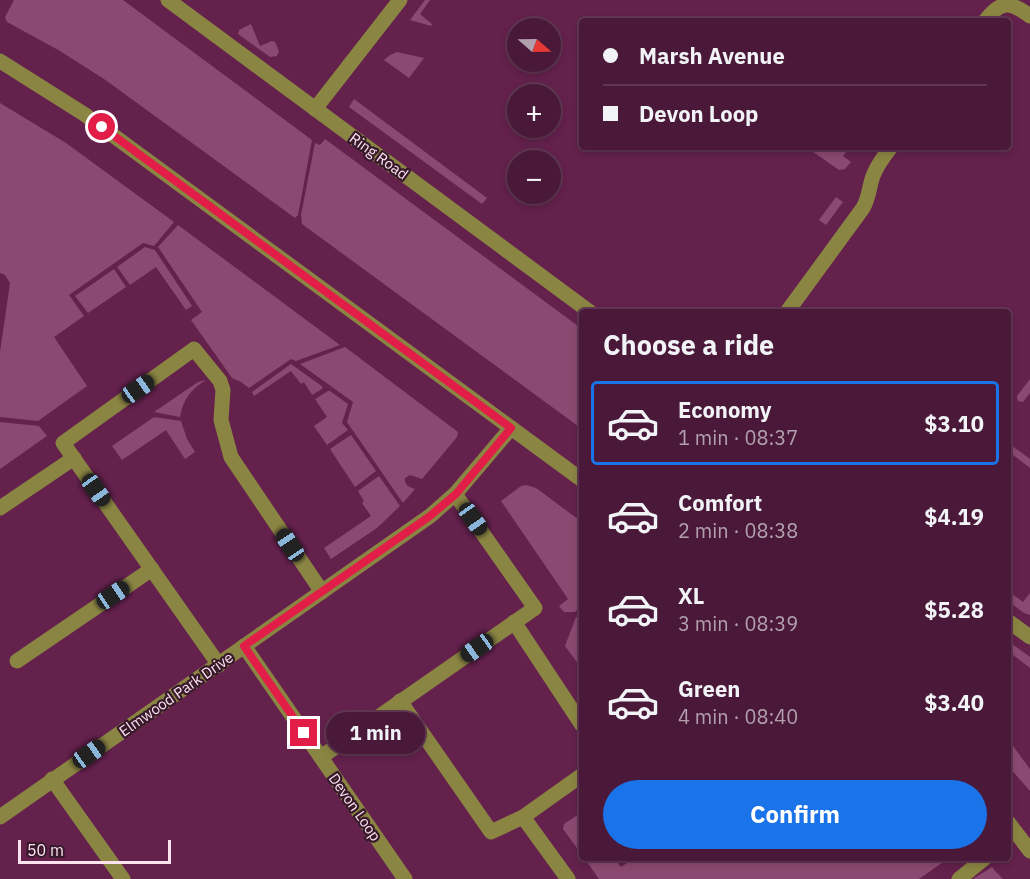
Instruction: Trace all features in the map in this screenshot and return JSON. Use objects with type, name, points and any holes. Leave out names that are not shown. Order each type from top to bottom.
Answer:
[{"type":"street","name":"Ring Road","points":[[168,0],[586,309]]},
{"type":"street","points":[[315,108],[400,0]]},
{"type":"street","points":[[987,18],[994,9],[1008,5],[1018,7],[1030,16]]},
{"type":"street","points":[[0,61],[84,114],[579,478]]},
{"type":"street","points":[[789,309],[863,208],[877,165],[889,150]]},
{"type":"street","points":[[219,665],[63,442],[194,349],[219,381],[223,390],[221,420],[231,458],[322,592]]},
{"type":"street","name":"Elmwood Park Drive","points":[[0,817],[430,516],[456,494],[511,428]]},
{"type":"street","points":[[0,508],[74,458]]},
{"type":"street","points":[[321,757],[535,608],[456,494]]},
{"type":"street","points":[[17,661],[152,569]]},
{"type":"street","points":[[514,622],[579,720]]},
{"type":"street","points":[[1011,623],[1030,637]]},
{"type":"street","name":"Devon Loop","points":[[244,646],[405,879]]},
{"type":"street","points":[[400,701],[491,832],[523,817],[579,777]]},
{"type":"street","points":[[52,780],[123,879]]},
{"type":"street","points":[[523,817],[568,879]]},
{"type":"street","points":[[1011,832],[1030,851]]},
{"type":"street","points":[[959,879],[981,861]]},
{"type":"shaded area","points":[[14,0],[123,0],[312,140],[298,215],[295,218],[104,79],[60,51],[7,22],[5,17]]},
{"type":"shaded area","points":[[425,0],[430,0],[420,14],[432,24],[431,26],[410,20]]},
{"type":"shaded area","points":[[251,24],[260,46],[275,42],[279,51],[277,56],[270,57],[238,34],[239,30]]},
{"type":"shaded area","points":[[397,52],[424,58],[409,78],[384,60]]},
{"type":"shaded area","points":[[354,99],[487,198],[482,204],[349,107]]},
{"type":"shaded area","points":[[0,103],[66,143],[174,222],[154,246],[143,243],[69,295],[84,316],[54,337],[87,386],[38,421],[0,417],[0,352],[10,283],[5,275],[0,273]]},
{"type":"shaded area","points":[[325,139],[579,327],[579,427],[302,224],[301,215],[315,143],[320,145]]},
{"type":"shaded area","points":[[810,150],[847,150],[843,156],[851,162],[845,169],[839,170]]},
{"type":"shaded area","points":[[836,197],[843,202],[826,225],[819,220]]},
{"type":"shaded area","points":[[178,225],[340,345],[296,361],[291,359],[249,388],[232,378],[191,320],[202,312],[158,247]]},
{"type":"shaded area","points":[[145,247],[155,250],[192,306],[186,310],[156,267],[130,285],[117,267]]},
{"type":"shaded area","points":[[114,269],[126,287],[88,313],[75,296]]},
{"type":"shaded area","points":[[345,347],[458,432],[457,437],[422,479],[410,475],[405,478],[406,484],[415,489],[403,503],[347,422],[353,402],[300,364]]},
{"type":"shaded area","points":[[291,364],[323,387],[322,389],[312,395],[304,382],[301,384],[291,371],[254,396],[252,392]]},
{"type":"shaded area","points":[[1030,379],[1030,393],[1023,402],[1018,401],[1017,396]]},
{"type":"shaded area","points":[[206,380],[188,396],[180,417],[154,412],[198,382]]},
{"type":"shaded area","points":[[328,391],[348,404],[342,423],[348,430],[327,445],[314,426],[327,417],[315,399]]},
{"type":"shaded area","points":[[154,417],[181,421],[187,439],[195,452],[185,459],[166,430],[122,460],[112,446]]},
{"type":"shaded area","points":[[0,422],[39,426],[47,436],[0,469]]},
{"type":"shaded area","points":[[351,435],[376,471],[355,487],[330,449]]},
{"type":"shaded area","points":[[1011,445],[1030,459],[1030,468],[1011,453]]},
{"type":"shaded area","points":[[379,476],[400,506],[377,528],[331,559],[324,548],[371,516],[362,503],[364,501],[358,491]]},
{"type":"shaded area","points":[[521,486],[536,488],[579,520],[579,607],[575,612],[564,612],[559,606],[568,599],[501,501]]},
{"type":"shaded area","points":[[1011,593],[1023,602],[1030,593],[1030,615],[1011,603]]},
{"type":"shaded area","points":[[576,617],[579,617],[579,665],[565,646]]},
{"type":"shaded area","points":[[1011,643],[1030,657],[1030,668],[1011,653]]},
{"type":"shaded area","points":[[1011,743],[1030,769],[1030,791],[1011,769]]},
{"type":"shaded area","points":[[579,814],[579,851],[563,829],[564,824]]},
{"type":"shaded area","points":[[586,861],[616,861],[621,867],[630,861],[945,861],[919,879],[599,879]]},
{"type":"shaded area","points":[[992,867],[1003,879],[973,879]]},
{"type":"route","points":[[102,127],[511,428],[456,494],[430,516],[244,646],[304,733]]}]
